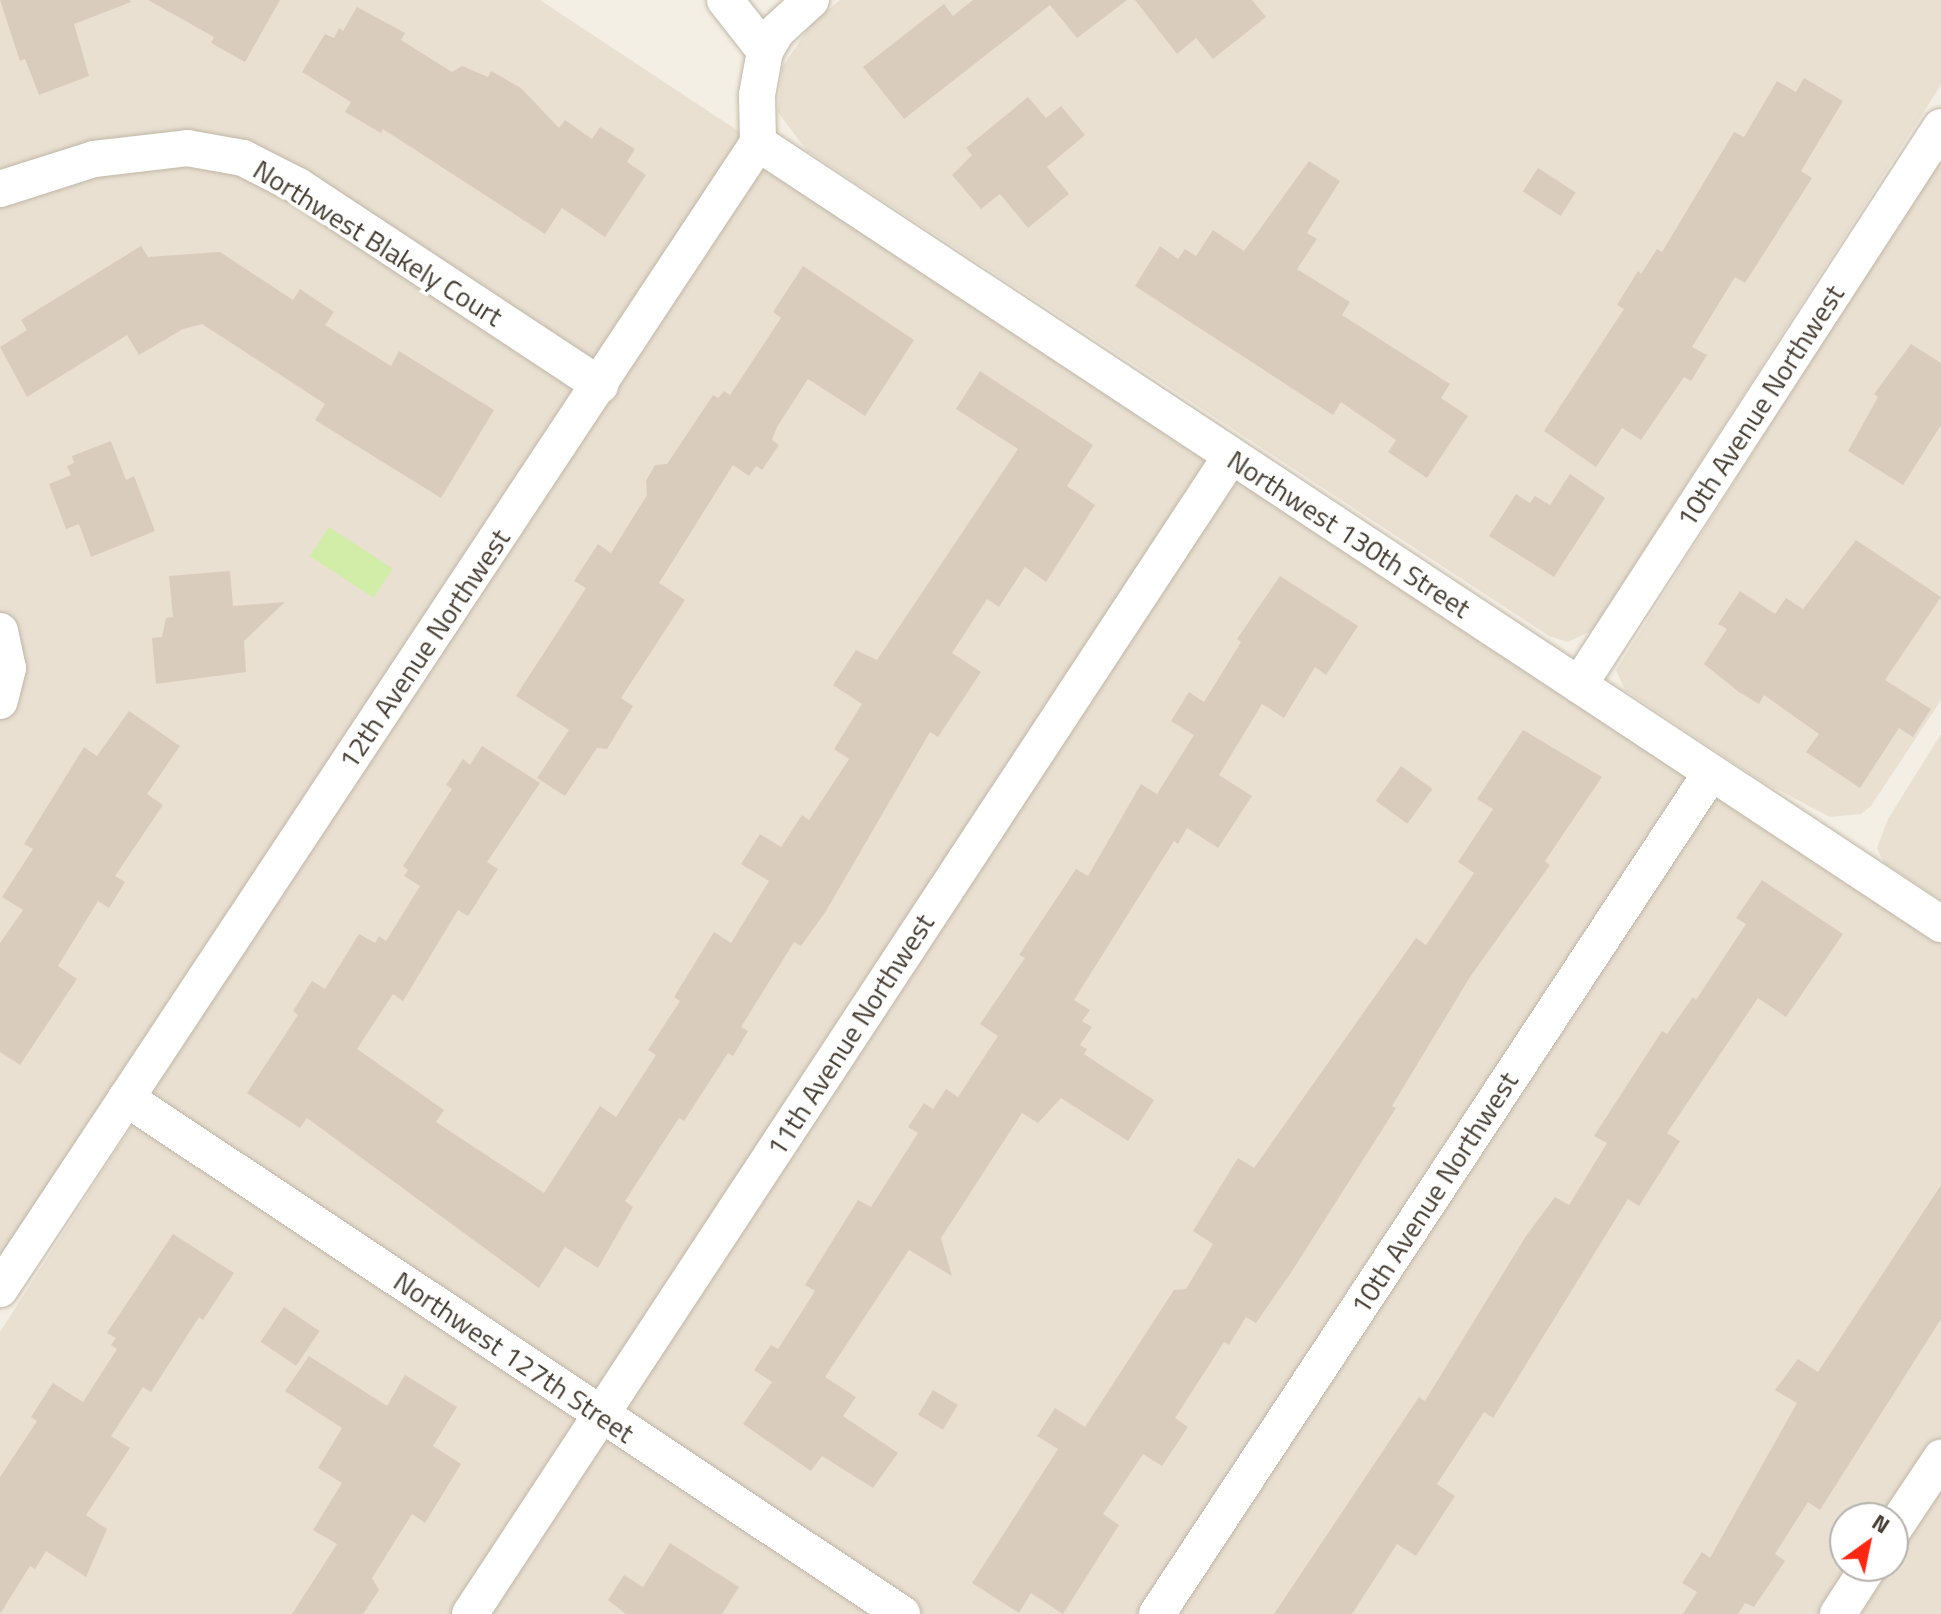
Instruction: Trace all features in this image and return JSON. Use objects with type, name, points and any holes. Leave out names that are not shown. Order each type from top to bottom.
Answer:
[{"type":"street","points":[[725,0],[765,51]]},
{"type":"street","points":[[758,143],[757,95],[765,51],[777,31],[811,0]]},
{"type":"street","name":"10th Avenue Northwest","points":[[1579,685],[1941,127]]},
{"type":"street","name":"12th Avenue Northwest","points":[[0,1289],[758,143]]},
{"type":"street","name":"Northwest 130th Street","points":[[758,143],[1941,924]]},
{"type":"street","name":"Northwest Blakely Court","points":[[0,189],[94,159],[187,148],[243,158],[298,186],[600,385]]},
{"type":"street","name":"11th Avenue Northwest","points":[[470,1614],[1231,456]]},
{"type":"street","points":[[0,631],[8,668],[0,701]]},
{"type":"street","name":"10th Avenue Northwest","points":[[1157,1614],[1711,773]]},
{"type":"street","name":"Northwest 127th Street","points":[[126,1098],[902,1614]]},
{"type":"street","points":[[1909,1506],[1941,1458]]},
{"type":"street","points":[[1838,1614],[1859,1582]]},
{"type":"shaded area","points":[[0,0],[540,0],[755,142],[0,1301]]},
{"type":"shaded area","points":[[840,0],[1941,0],[1941,85],[1593,630],[1568,642],[1549,636],[806,150],[778,112],[782,68],[811,24]]},
{"type":"shaded area","points":[[758,145],[1941,926],[1941,1614],[0,1614],[0,1332]]},
{"type":"shaded area","points":[[1941,154],[1941,700],[1871,806],[1861,814],[1830,817],[1763,782],[1625,690],[1616,670]]},
{"type":"shaded area","points":[[1941,734],[1941,900],[1884,863],[1877,848],[1888,819]]},
{"type":"green space","points":[[329,527],[393,568],[374,598],[310,556]]},
{"type":"building","points":[[0,0],[131,2],[74,24],[89,76],[39,95],[25,59],[20,61]]},
{"type":"building","points":[[148,0],[280,0],[245,62],[211,43],[214,37]]},
{"type":"building","points":[[973,0],[1127,0],[1077,38],[1050,5],[904,119],[863,67],[944,4],[953,16]]},
{"type":"building","points":[[1135,0],[1252,0],[1266,17],[1213,59],[1196,38],[1177,54]]},
{"type":"building","points":[[357,7],[405,33],[401,40],[452,72],[462,66],[488,77],[491,71],[521,88],[559,128],[565,120],[592,139],[600,127],[635,149],[627,162],[646,175],[605,237],[562,208],[545,234],[383,129],[381,133],[345,112],[351,102],[302,72],[325,34],[334,38],[339,28],[343,31]]},
{"type":"building","points":[[1804,78],[1843,101],[1801,171],[1812,178],[1745,283],[1735,277],[1692,347],[1707,355],[1691,381],[1684,377],[1641,440],[1622,428],[1596,467],[1544,431],[1624,309],[1617,305],[1638,271],[1641,274],[1657,249],[1662,252],[1734,132],[1744,137],[1777,81],[1796,92]]},
{"type":"building","points":[[1028,97],[1046,118],[1061,106],[1085,135],[1047,167],[1069,194],[1028,228],[1000,194],[981,209],[952,175],[972,155],[966,148]]},
{"type":"building","points":[[1309,161],[1340,181],[1307,233],[1317,239],[1297,269],[1350,302],[1342,315],[1450,384],[1441,398],[1468,416],[1427,478],[1388,452],[1396,440],[1341,402],[1333,415],[1135,286],[1160,246],[1178,259],[1185,249],[1196,256],[1213,230],[1244,251]]},
{"type":"building","points":[[1538,168],[1576,193],[1560,216],[1523,191]]},
{"type":"building","points":[[141,246],[148,257],[220,252],[293,300],[300,289],[334,312],[325,325],[391,366],[399,351],[494,410],[441,498],[315,420],[325,404],[202,324],[183,329],[139,355],[127,335],[27,397],[0,347],[27,330],[21,320]]},
{"type":"building","points":[[803,266],[914,340],[865,416],[808,379],[777,427],[772,440],[779,445],[762,470],[756,466],[749,476],[733,465],[659,583],[685,600],[621,698],[633,706],[607,749],[597,748],[565,796],[537,778],[569,730],[516,696],[586,588],[574,581],[598,544],[611,553],[647,495],[646,481],[655,465],[667,464],[713,395],[718,398],[724,391],[730,395],[781,318],[773,312]]},
{"type":"building","points":[[1911,344],[1941,363],[1941,425],[1903,485],[1848,451],[1878,397],[1874,394]]},
{"type":"building","points":[[980,371],[1093,445],[1067,486],[1095,505],[1046,582],[1025,567],[999,607],[987,599],[952,653],[981,672],[938,737],[930,732],[826,911],[801,946],[794,942],[741,1027],[748,1031],[733,1056],[728,1053],[684,1121],[679,1118],[625,1201],[633,1207],[598,1268],[565,1247],[539,1288],[307,1118],[300,1128],[247,1093],[298,1015],[293,1011],[312,981],[325,989],[359,934],[375,943],[379,936],[386,941],[420,886],[404,876],[408,870],[403,866],[452,789],[446,785],[463,759],[470,765],[482,746],[540,783],[487,862],[498,869],[468,916],[458,910],[403,1001],[393,994],[357,1049],[444,1110],[436,1122],[544,1193],[600,1106],[616,1117],[656,1055],[648,1050],[680,1001],[674,997],[714,932],[731,943],[769,881],[741,864],[760,834],[781,847],[802,815],[809,820],[849,759],[834,749],[862,704],[833,685],[856,650],[877,660],[1018,449],[956,409]]},
{"type":"building","points":[[111,441],[126,480],[134,476],[155,531],[91,557],[79,524],[66,529],[49,484],[71,475],[67,466],[74,463],[72,456]]},
{"type":"building","points":[[1570,474],[1605,498],[1554,577],[1489,536],[1516,494],[1530,503],[1535,496],[1550,505]]},
{"type":"building","points":[[1856,540],[1941,597],[1885,680],[1931,709],[1913,737],[1899,728],[1860,788],[1806,752],[1819,734],[1764,695],[1759,704],[1739,692],[1704,664],[1727,629],[1718,624],[1740,591],[1775,614],[1786,598],[1803,609]]},
{"type":"building","points":[[230,571],[233,606],[285,602],[244,641],[246,672],[156,684],[152,638],[162,637],[166,618],[173,617],[169,576]]},
{"type":"building","points":[[1280,576],[1358,626],[1326,675],[1315,667],[1284,718],[1262,704],[1219,775],[1252,796],[1218,848],[1187,828],[1178,844],[1174,841],[1074,1000],[1090,1010],[1082,1021],[1092,1027],[1080,1045],[1087,1049],[1084,1054],[1154,1100],[1128,1141],[1061,1098],[1038,1123],[1022,1113],[941,1238],[952,1276],[909,1250],[825,1377],[856,1397],[843,1416],[898,1453],[873,1488],[822,1456],[811,1471],[743,1424],[772,1382],[754,1370],[771,1345],[778,1349],[815,1291],[805,1285],[858,1200],[871,1207],[918,1133],[908,1127],[924,1103],[933,1109],[946,1089],[958,1097],[998,1036],[980,1024],[1025,958],[1019,955],[1076,869],[1088,876],[1141,784],[1157,794],[1194,735],[1171,721],[1189,692],[1204,702],[1241,642],[1237,639]]},
{"type":"building","points":[[129,711],[180,746],[147,794],[163,805],[115,876],[125,882],[109,908],[98,901],[58,966],[77,979],[20,1065],[0,1052],[0,943],[23,910],[2,897],[33,849],[24,844],[84,747],[97,756]]},
{"type":"building","points":[[1523,730],[1602,777],[1545,861],[1550,865],[1470,977],[1392,1106],[1396,1108],[1292,1271],[1256,1323],[1246,1317],[1229,1345],[1224,1342],[1175,1418],[1188,1427],[1162,1466],[1143,1454],[1103,1514],[1119,1525],[1063,1614],[1031,1593],[1019,1613],[972,1583],[1058,1449],[1037,1436],[1055,1408],[1085,1427],[1174,1290],[1186,1289],[1213,1244],[1193,1231],[1238,1158],[1254,1168],[1416,938],[1426,945],[1474,873],[1458,862],[1493,809],[1477,799]]},
{"type":"building","points":[[1401,766],[1433,789],[1407,824],[1376,801]]},
{"type":"building","points":[[1762,880],[1843,934],[1786,1017],[1758,998],[1667,1133],[1680,1141],[1639,1206],[1628,1199],[1493,1418],[1484,1412],[1437,1484],[1455,1496],[1416,1556],[1397,1544],[1352,1614],[1274,1614],[1419,1397],[1425,1401],[1526,1236],[1555,1197],[1569,1205],[1607,1143],[1594,1136],[1662,1031],[1667,1034],[1693,997],[1696,1000],[1746,924],[1736,918]]},
{"type":"building","points":[[1941,1185],[1941,1319],[1820,1510],[1808,1502],[1775,1554],[1785,1561],[1754,1607],[1745,1603],[1738,1614],[1683,1614],[1697,1592],[1682,1583],[1702,1552],[1710,1558],[1797,1403],[1775,1390],[1798,1359],[1818,1372]]},
{"type":"building","points":[[173,1234],[234,1273],[203,1320],[199,1317],[151,1392],[143,1387],[111,1436],[130,1448],[86,1515],[107,1529],[86,1577],[46,1551],[35,1569],[30,1566],[0,1614],[0,1477],[37,1421],[31,1417],[53,1383],[83,1402],[117,1349],[111,1345],[116,1338],[107,1333]]},
{"type":"building","points":[[284,1307],[320,1331],[296,1366],[261,1342]]},
{"type":"building","points":[[309,1356],[387,1406],[405,1375],[457,1407],[433,1446],[461,1464],[425,1523],[412,1514],[372,1578],[379,1590],[363,1614],[292,1614],[337,1544],[313,1530],[342,1483],[318,1468],[342,1428],[285,1391]]},
{"type":"building","points":[[933,1390],[958,1405],[943,1430],[918,1415]]},
{"type":"building","points":[[670,1543],[739,1587],[722,1614],[626,1614],[608,1600],[624,1575],[643,1587]]}]
